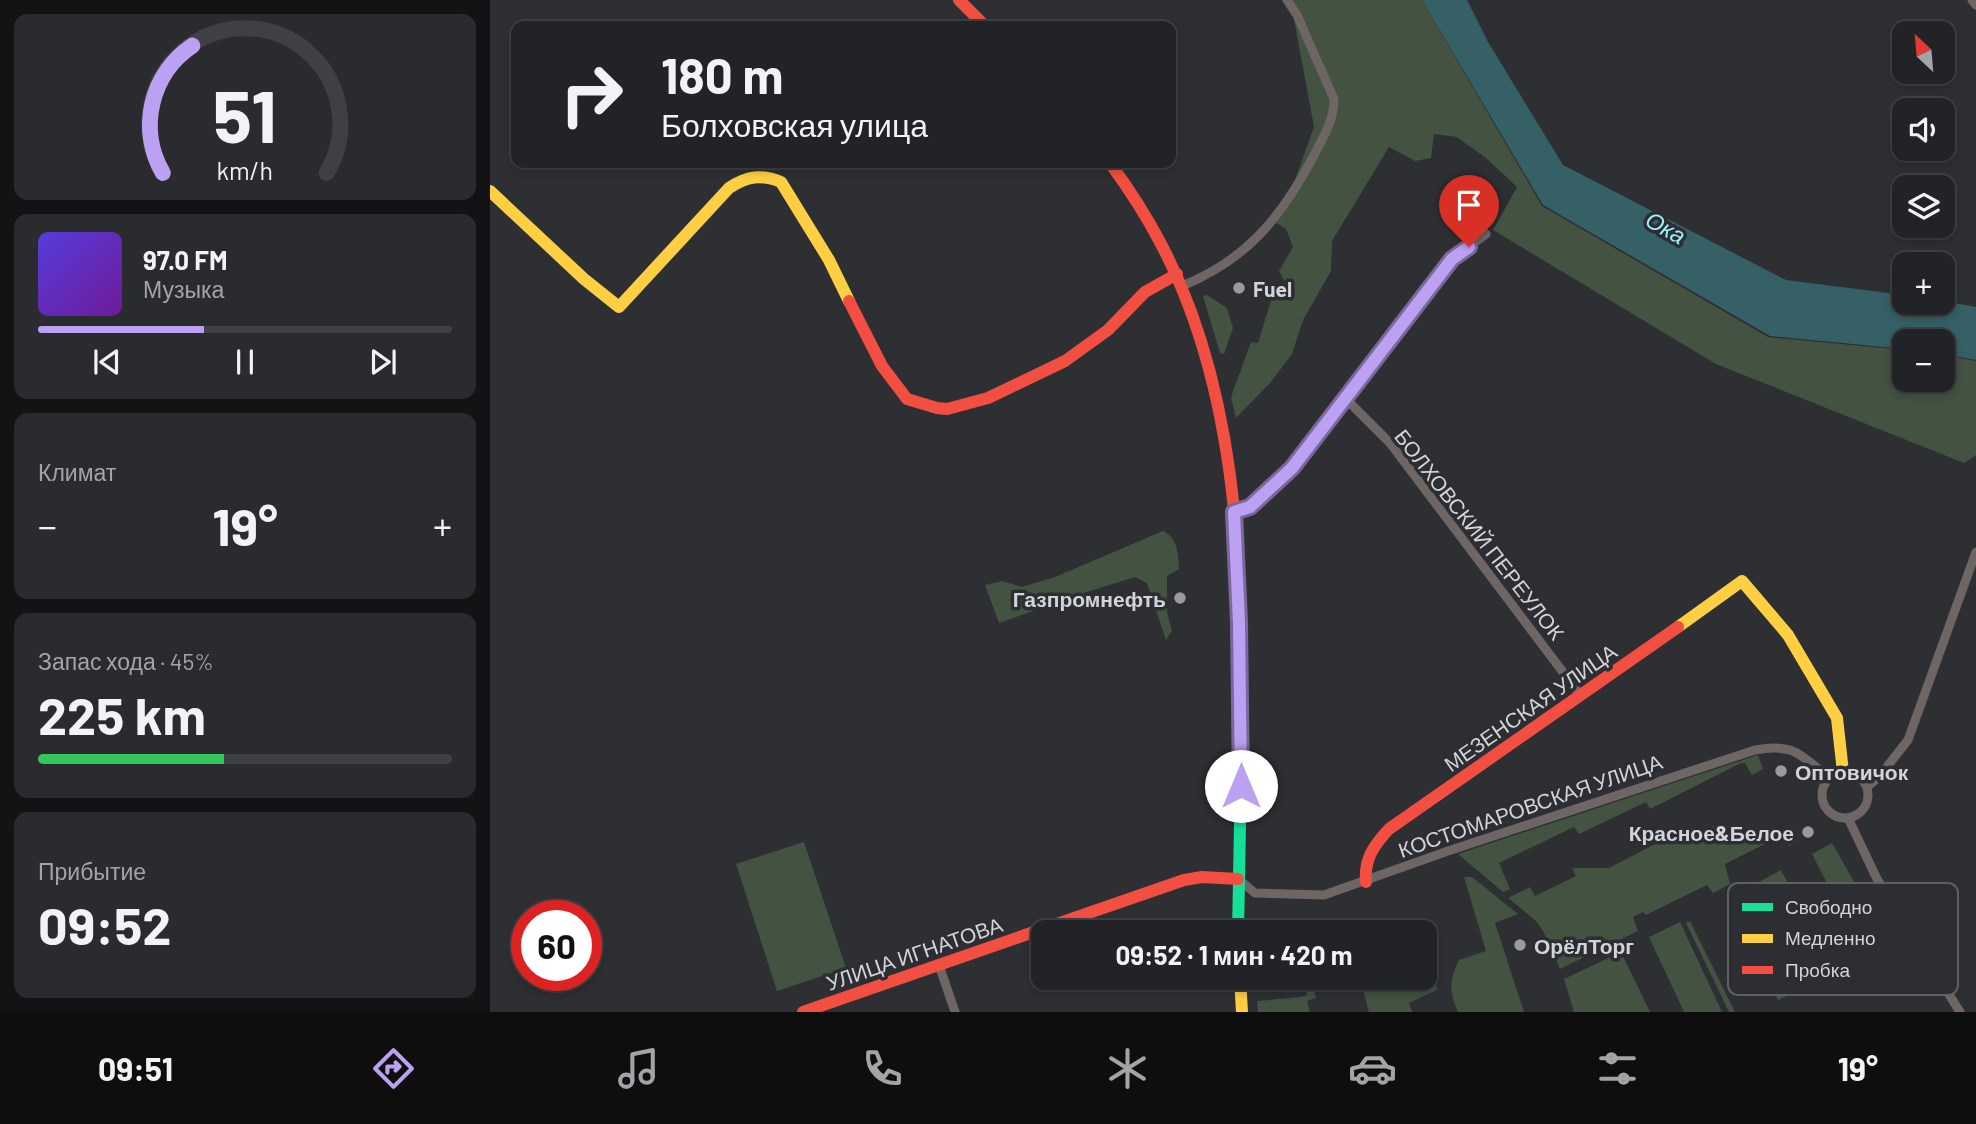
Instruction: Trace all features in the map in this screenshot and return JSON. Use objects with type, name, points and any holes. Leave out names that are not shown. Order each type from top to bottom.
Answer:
[{"type":"street","points":[[959,0],[980,21]]},
{"type":"street","points":[[490,191],[584,279],[619,307],[729,187],[755,175],[768,176],[781,182],[829,260],[882,366],[906,399],[947,409],[988,398],[1065,361],[1108,330],[1145,292],[1157,284],[1207,275],[1238,256],[1269,225],[1295,191],[1321,142],[1332,119],[1334,99],[1307,37],[1287,0]]},
{"type":"street","points":[[1972,0],[1976,5]]},
{"type":"street","points":[[1114,168],[1153,227],[1180,280],[1195,321],[1222,427],[1237,544],[1241,702],[1238,920]]},
{"type":"street","points":[[1234,512],[1250,507],[1292,468],[1452,259],[1486,234]]},
{"type":"street","name":"БОЛХОВСКИЙ ПЕРЕУЛОК","points":[[1346,399],[1390,443],[1581,696]]},
{"type":"street","points":[[1867,787],[1878,778],[1908,740],[1976,552]]},
{"type":"street","name":"МЕЗЕНСКАЯ УЛИЦА","points":[[1366,882],[1364,870],[1368,855],[1389,830],[1742,581],[1788,635],[1837,718],[1843,772]]},
{"type":"street","name":"КОСТОМАРОВСКАЯ УЛИЦА","points":[[1238,879],[1255,893],[1324,895],[1460,847],[1769,747],[1795,750],[1829,778]]},
{"type":"street","points":[[1843,772],[1857,775],[1867,787],[1865,807],[1855,816],[1840,817],[1826,809],[1823,788],[1829,778],[1843,772]]},
{"type":"street","points":[[1848,818],[1879,883]]},
{"type":"street","name":"УЛИЦА ИГНАТОВА","points":[[803,1012],[1184,880],[1202,877],[1238,879]]},
{"type":"street","points":[[939,965],[955,1012]]},
{"type":"street","points":[[1241,990],[1242,1012]]},
{"type":"street","points":[[1949,995],[1960,1012]]},
{"type":"green space","points":[[1287,0],[1422,0],[1542,206],[1768,337],[1892,349],[1892,392],[1955,392],[1955,357],[1976,361],[1976,455],[1964,463],[1716,364],[1493,230],[1517,187],[1486,158],[1457,137],[1434,134],[1431,158],[1415,161],[1389,147],[1332,241],[1331,271],[1303,320],[1292,354],[1270,383],[1236,418],[1231,397],[1251,342],[1258,343],[1273,294],[1285,282],[1279,271],[1293,247],[1286,229],[1276,223],[1284,211],[1314,127],[1291,3]]},
{"type":"green space","points":[[1207,295],[1227,308],[1233,328],[1224,354],[1220,353],[1203,296]]},
{"type":"green space","points":[[1163,531],[1174,542],[1179,569],[1167,576],[1167,612],[1172,631],[1166,640],[1147,583],[1135,577],[999,623],[985,585],[1002,581],[1022,587],[1055,577]]},
{"type":"green space","points":[[1758,755],[1763,769],[1752,775],[1745,763],[1741,763],[1650,809],[1646,802],[1579,834],[1574,827],[1499,863],[1510,889],[1503,892],[1458,854]]},
{"type":"green space","points":[[1716,825],[1722,832],[1753,829],[1773,831],[1790,827],[1796,842],[1789,846],[1783,835],[1725,864],[1728,885],[1713,893],[1707,885],[1646,915],[1643,912],[1633,917],[1638,931],[1560,969],[1536,921],[1508,898],[1530,887],[1535,896],[1576,876],[1572,868],[1609,868],[1657,843],[1681,842]]},
{"type":"green space","points":[[804,842],[846,968],[777,991],[736,864]]},
{"type":"green space","points":[[1832,843],[1855,883],[1827,883],[1812,854]]},
{"type":"green space","points":[[1781,870],[1788,883],[1757,883]]},
{"type":"green space","points":[[1464,877],[1472,877],[1518,914],[1495,923],[1524,1012],[1458,1012],[1451,986],[1459,960],[1486,951]]},
{"type":"green space","points":[[1690,921],[1735,1012],[1729,1012],[1686,923]]},
{"type":"green space","points":[[1680,922],[1722,1012],[1684,1012],[1649,937]]},
{"type":"green space","points":[[1621,952],[1650,1012],[1574,1012],[1564,979]]},
{"type":"green space","points":[[1306,990],[1314,990],[1316,998],[1307,1001],[1310,1012],[1258,1012],[1257,1001],[1307,995]]},
{"type":"green space","points":[[1363,990],[1437,990],[1409,1003],[1412,1012],[1369,1012]]},
{"type":"green space","points":[[1776,995],[1789,995],[1778,1000]]},
{"type":"water","name":"Ока","points":[[1422,0],[1467,0],[1488,42],[1563,165],[1786,280],[1892,293],[1892,315],[1955,315],[1955,303],[1976,307],[1976,360],[1955,356],[1955,329],[1892,329],[1892,348],[1770,336],[1543,205]]},
{"type":"traffic: fast","points":[[1238,920],[1241,675]]},
{"type":"traffic: slow","points":[[490,191],[584,279],[619,307],[729,188],[754,178],[774,179],[781,182],[829,260],[849,301]]},
{"type":"traffic: slow","points":[[1678,627],[1742,581],[1788,635],[1837,718],[1843,772]]},
{"type":"traffic: slow","points":[[1241,990],[1242,1012]]},
{"type":"traffic: jam","points":[[959,0],[980,21]]},
{"type":"traffic: jam","points":[[1114,168],[1131,192],[1177,277],[1203,347],[1213,384],[1227,457],[1236,531],[1241,675]]},
{"type":"traffic: jam","points":[[849,301],[882,366],[907,399],[947,409],[988,398],[1065,361],[1108,330],[1145,292],[1177,274]]},
{"type":"traffic: jam","points":[[1366,882],[1371,853],[1389,829],[1678,627]]},
{"type":"traffic: jam","points":[[803,1012],[1184,880],[1202,877],[1238,879]]},
{"type":"place","name":"Fuel","points":[[1239,288]]},
{"type":"place","name":"Газпромнефть","points":[[1180,598]]},
{"type":"place","name":"Оптовичок","points":[[1781,771]]},
{"type":"place","name":"Красное&Белое","points":[[1808,832]]},
{"type":"place","name":"ОрёлТорг","points":[[1520,945]]},
{"type":"route","points":[[1241,786],[1239,622],[1234,512],[1250,507],[1292,468],[1452,259],[1469,247]]}]
